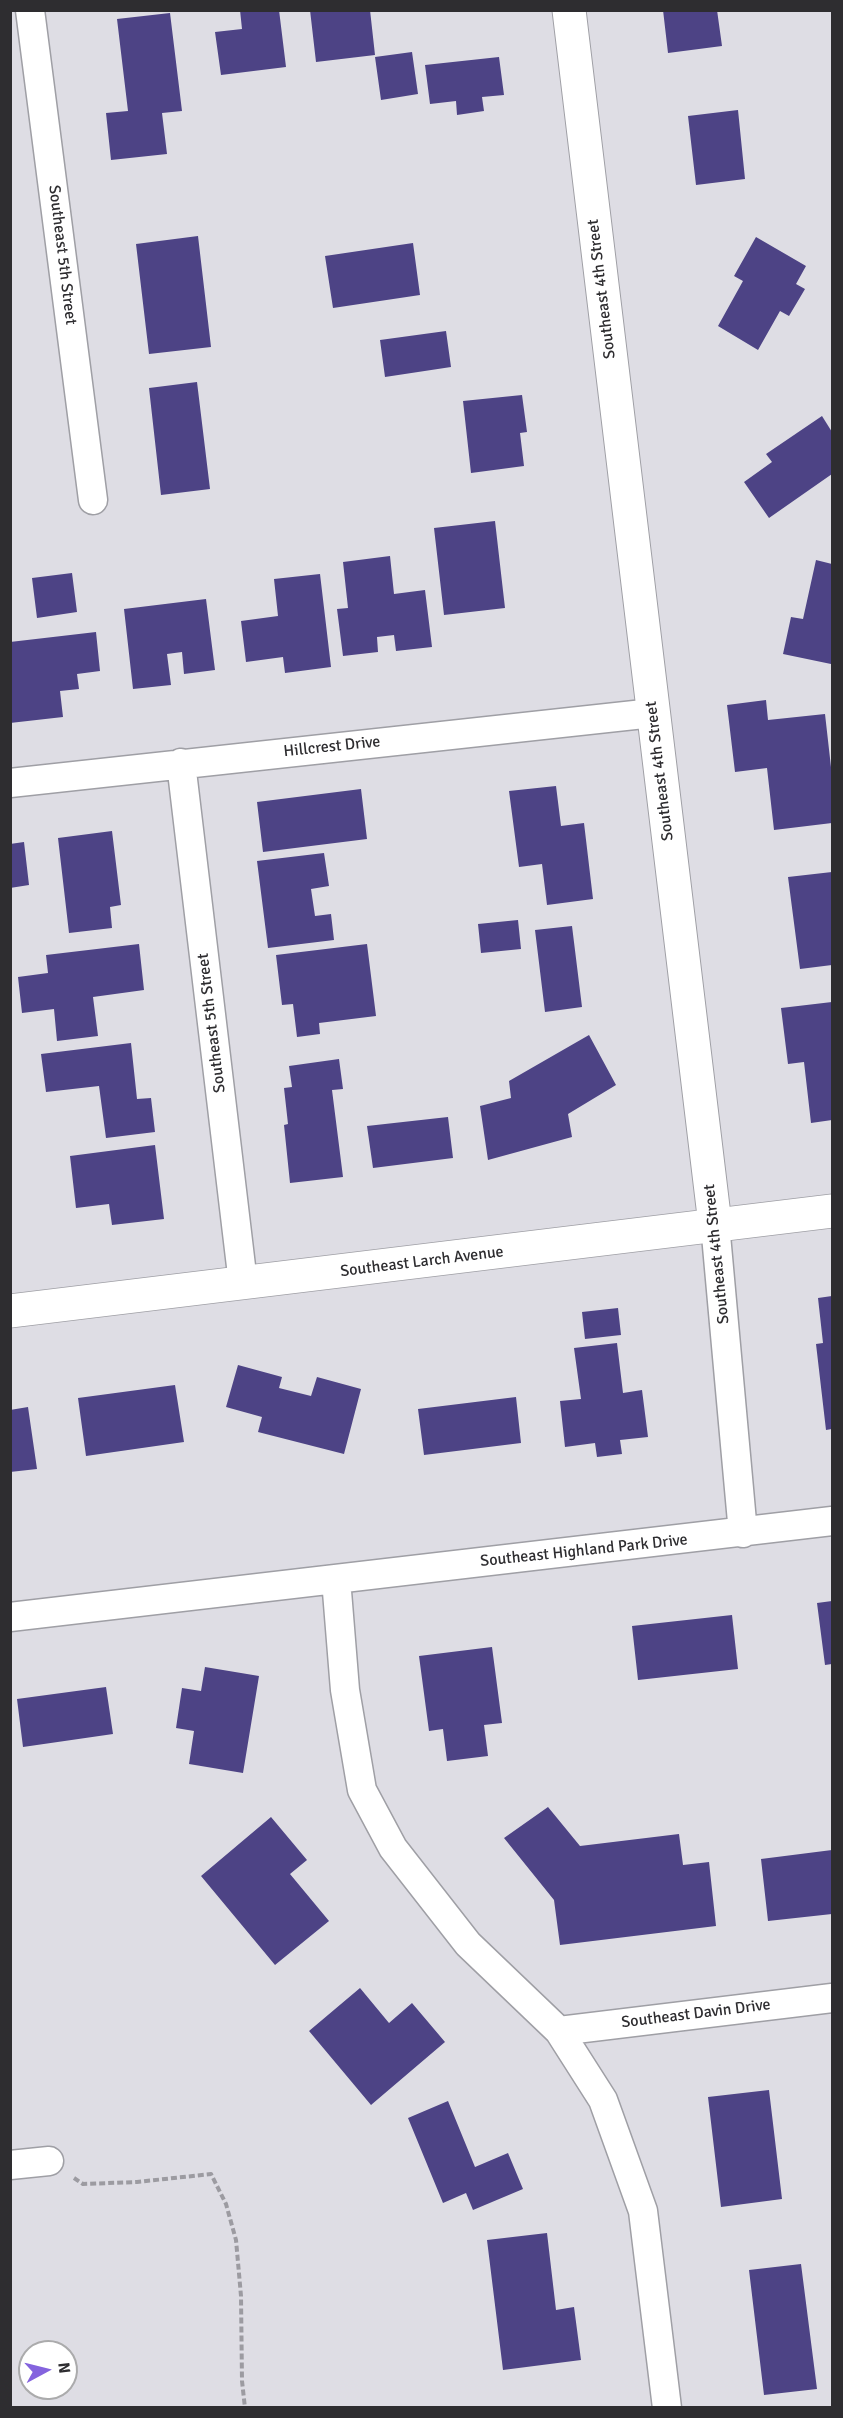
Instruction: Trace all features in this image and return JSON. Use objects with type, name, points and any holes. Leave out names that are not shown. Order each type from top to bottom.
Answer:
[{"type":"street","name":"Southeast 5th Street","points":[[30,10],[93,500]]},
{"type":"street","name":"Southeast 4th Street","points":[[569,10],[715,1224],[743,1533]]},
{"type":"street","name":"Hillcrest Drive","points":[[10,783],[653,713]]},
{"type":"street","name":"Southeast 5th Street","points":[[181,763],[243,1283]]},
{"type":"street","name":"Southeast Larch Avenue","points":[[10,1311],[832,1211]]},
{"type":"street","name":"Southeast Highland Park Drive","points":[[10,1617],[832,1521]]},
{"type":"street","points":[[336,1579],[345,1690],[362,1790],[393,1848],[468,1944],[560,2031],[603,2100],[643,2211],[667,2408]]},
{"type":"street","name":"Southeast Davin Drive","points":[[560,2031],[832,1998]]},
{"type":"street","points":[[10,2165],[49,2161]]},
{"type":"path","points":[[49,2161],[83,2184],[137,2182],[211,2174],[225,2204],[236,2240],[241,2296],[242,2381],[245,2408]]},
{"type":"building","points":[[240,10],[279,10],[286,67],[221,75],[215,32],[242,29]]},
{"type":"building","points":[[310,10],[370,10],[375,55],[316,62]]},
{"type":"building","points":[[663,10],[717,10],[722,46],[668,53]]},
{"type":"building","points":[[170,13],[182,111],[162,113],[167,154],[111,160],[106,113],[128,111],[117,19]]},
{"type":"building","points":[[412,52],[418,94],[381,100],[375,57]]},
{"type":"building","points":[[499,57],[504,95],[482,97],[484,111],[457,115],[456,101],[430,104],[425,65]]},
{"type":"building","points":[[738,110],[745,179],[696,185],[688,116]]},
{"type":"building","points":[[198,236],[211,347],[149,354],[136,244]]},
{"type":"building","points":[[756,237],[806,266],[796,284],[805,289],[789,316],[780,311],[758,350],[718,326],[743,281],[734,276]]},
{"type":"building","points":[[413,243],[420,295],[333,308],[325,256]]},
{"type":"building","points":[[446,331],[451,367],[385,377],[380,340]]},
{"type":"building","points":[[197,382],[210,489],[161,495],[149,388]]},
{"type":"building","points":[[522,395],[527,432],[520,433],[524,466],[471,473],[463,401]]},
{"type":"building","points":[[822,416],[832,432],[832,474],[769,518],[744,482],[772,462],[766,454]]},
{"type":"building","points":[[495,521],[505,608],[444,615],[434,528]]},
{"type":"building","points":[[390,556],[394,594],[425,590],[432,647],[396,651],[394,635],[377,637],[378,652],[343,656],[337,609],[348,608],[343,562]]},
{"type":"building","points":[[816,560],[832,564],[831,664],[783,654],[791,617],[803,619]]},
{"type":"building","points":[[72,573],[77,612],[37,618],[32,578]]},
{"type":"building","points":[[320,574],[331,667],[285,673],[283,657],[246,662],[241,621],[278,616],[274,579]]},
{"type":"building","points":[[206,599],[215,670],[184,674],[182,652],[167,654],[171,685],[133,689],[124,609]]},
{"type":"building","points":[[96,632],[100,671],[77,674],[79,689],[60,691],[63,717],[10,723],[10,642]]},
{"type":"building","points":[[766,700],[768,720],[825,714],[832,776],[832,823],[774,830],[767,768],[735,772],[727,705]]},
{"type":"building","points":[[556,786],[561,826],[584,823],[593,899],[547,905],[542,864],[519,867],[509,791]]},
{"type":"building","points":[[361,789],[367,839],[263,852],[257,802]]},
{"type":"building","points":[[112,831],[121,905],[110,907],[112,928],[69,933],[58,838]]},
{"type":"building","points":[[24,842],[29,885],[10,888],[10,844]]},
{"type":"building","points":[[324,853],[329,886],[311,889],[315,916],[331,914],[334,940],[268,948],[257,861]]},
{"type":"building","points":[[832,872],[832,965],[800,969],[788,877]]},
{"type":"building","points":[[518,920],[521,949],[481,953],[478,924]]},
{"type":"building","points":[[572,926],[582,1007],[545,1012],[535,930]]},
{"type":"building","points":[[139,944],[144,990],[93,997],[98,1036],[57,1041],[54,1009],[22,1013],[18,977],[48,973],[46,955]]},
{"type":"building","points":[[367,944],[376,1016],[319,1023],[320,1034],[297,1037],[293,1004],[282,1005],[276,955]]},
{"type":"building","points":[[832,1002],[832,1120],[811,1123],[804,1062],[788,1064],[781,1008]]},
{"type":"building","points":[[589,1035],[616,1085],[568,1114],[572,1137],[488,1160],[480,1106],[511,1098],[509,1081]]},
{"type":"building","points":[[131,1043],[137,1099],[151,1098],[155,1132],[106,1138],[99,1086],[46,1092],[41,1054]]},
{"type":"building","points":[[339,1059],[343,1089],[332,1090],[343,1177],[290,1183],[284,1125],[288,1124],[284,1088],[292,1087],[289,1066]]},
{"type":"building","points":[[448,1117],[453,1158],[373,1168],[367,1126]]},
{"type":"building","points":[[155,1145],[164,1219],[112,1225],[109,1204],[76,1208],[70,1156]]},
{"type":"building","points":[[832,1296],[832,1429],[826,1430],[816,1344],[823,1343],[818,1298]]},
{"type":"building","points":[[618,1308],[621,1335],[585,1339],[582,1312]]},
{"type":"building","points":[[617,1343],[623,1393],[642,1390],[648,1437],[620,1440],[622,1454],[597,1457],[595,1443],[565,1447],[560,1401],[581,1399],[574,1348]]},
{"type":"building","points":[[238,1365],[282,1377],[279,1388],[311,1396],[317,1377],[361,1389],[344,1454],[258,1432],[262,1417],[226,1407]]},
{"type":"building","points":[[175,1385],[184,1442],[86,1456],[78,1398]]},
{"type":"building","points":[[516,1397],[521,1443],[424,1455],[418,1409]]},
{"type":"building","points":[[28,1407],[37,1469],[10,1472],[10,1410]]},
{"type":"building","points":[[832,1601],[832,1664],[825,1665],[817,1603]]},
{"type":"building","points":[[732,1615],[738,1669],[638,1680],[632,1626]]},
{"type":"building","points":[[492,1647],[502,1723],[484,1725],[488,1756],[447,1761],[443,1729],[429,1731],[419,1656]]},
{"type":"building","points":[[205,1667],[259,1676],[243,1773],[189,1764],[194,1731],[176,1728],[182,1688],[201,1691]]},
{"type":"building","points":[[106,1687],[113,1734],[23,1747],[17,1699]]},
{"type":"building","points":[[548,1807],[580,1846],[679,1834],[683,1865],[709,1862],[716,1926],[560,1945],[554,1900],[504,1838]]},
{"type":"building","points":[[271,1817],[307,1860],[290,1874],[329,1921],[275,1965],[201,1876]]},
{"type":"building","points":[[832,1850],[832,1914],[768,1921],[761,1859]]},
{"type":"building","points":[[360,1988],[389,2023],[412,2003],[445,2042],[371,2105],[309,2031]]},
{"type":"building","points":[[769,2090],[782,2199],[721,2207],[708,2097]]},
{"type":"building","points":[[448,2101],[475,2167],[508,2153],[523,2189],[473,2210],[466,2193],[443,2203],[408,2118]]},
{"type":"building","points":[[547,2233],[556,2310],[574,2307],[581,2360],[503,2370],[487,2240]]},
{"type":"building","points":[[801,2264],[817,2389],[764,2395],[749,2270]]}]
